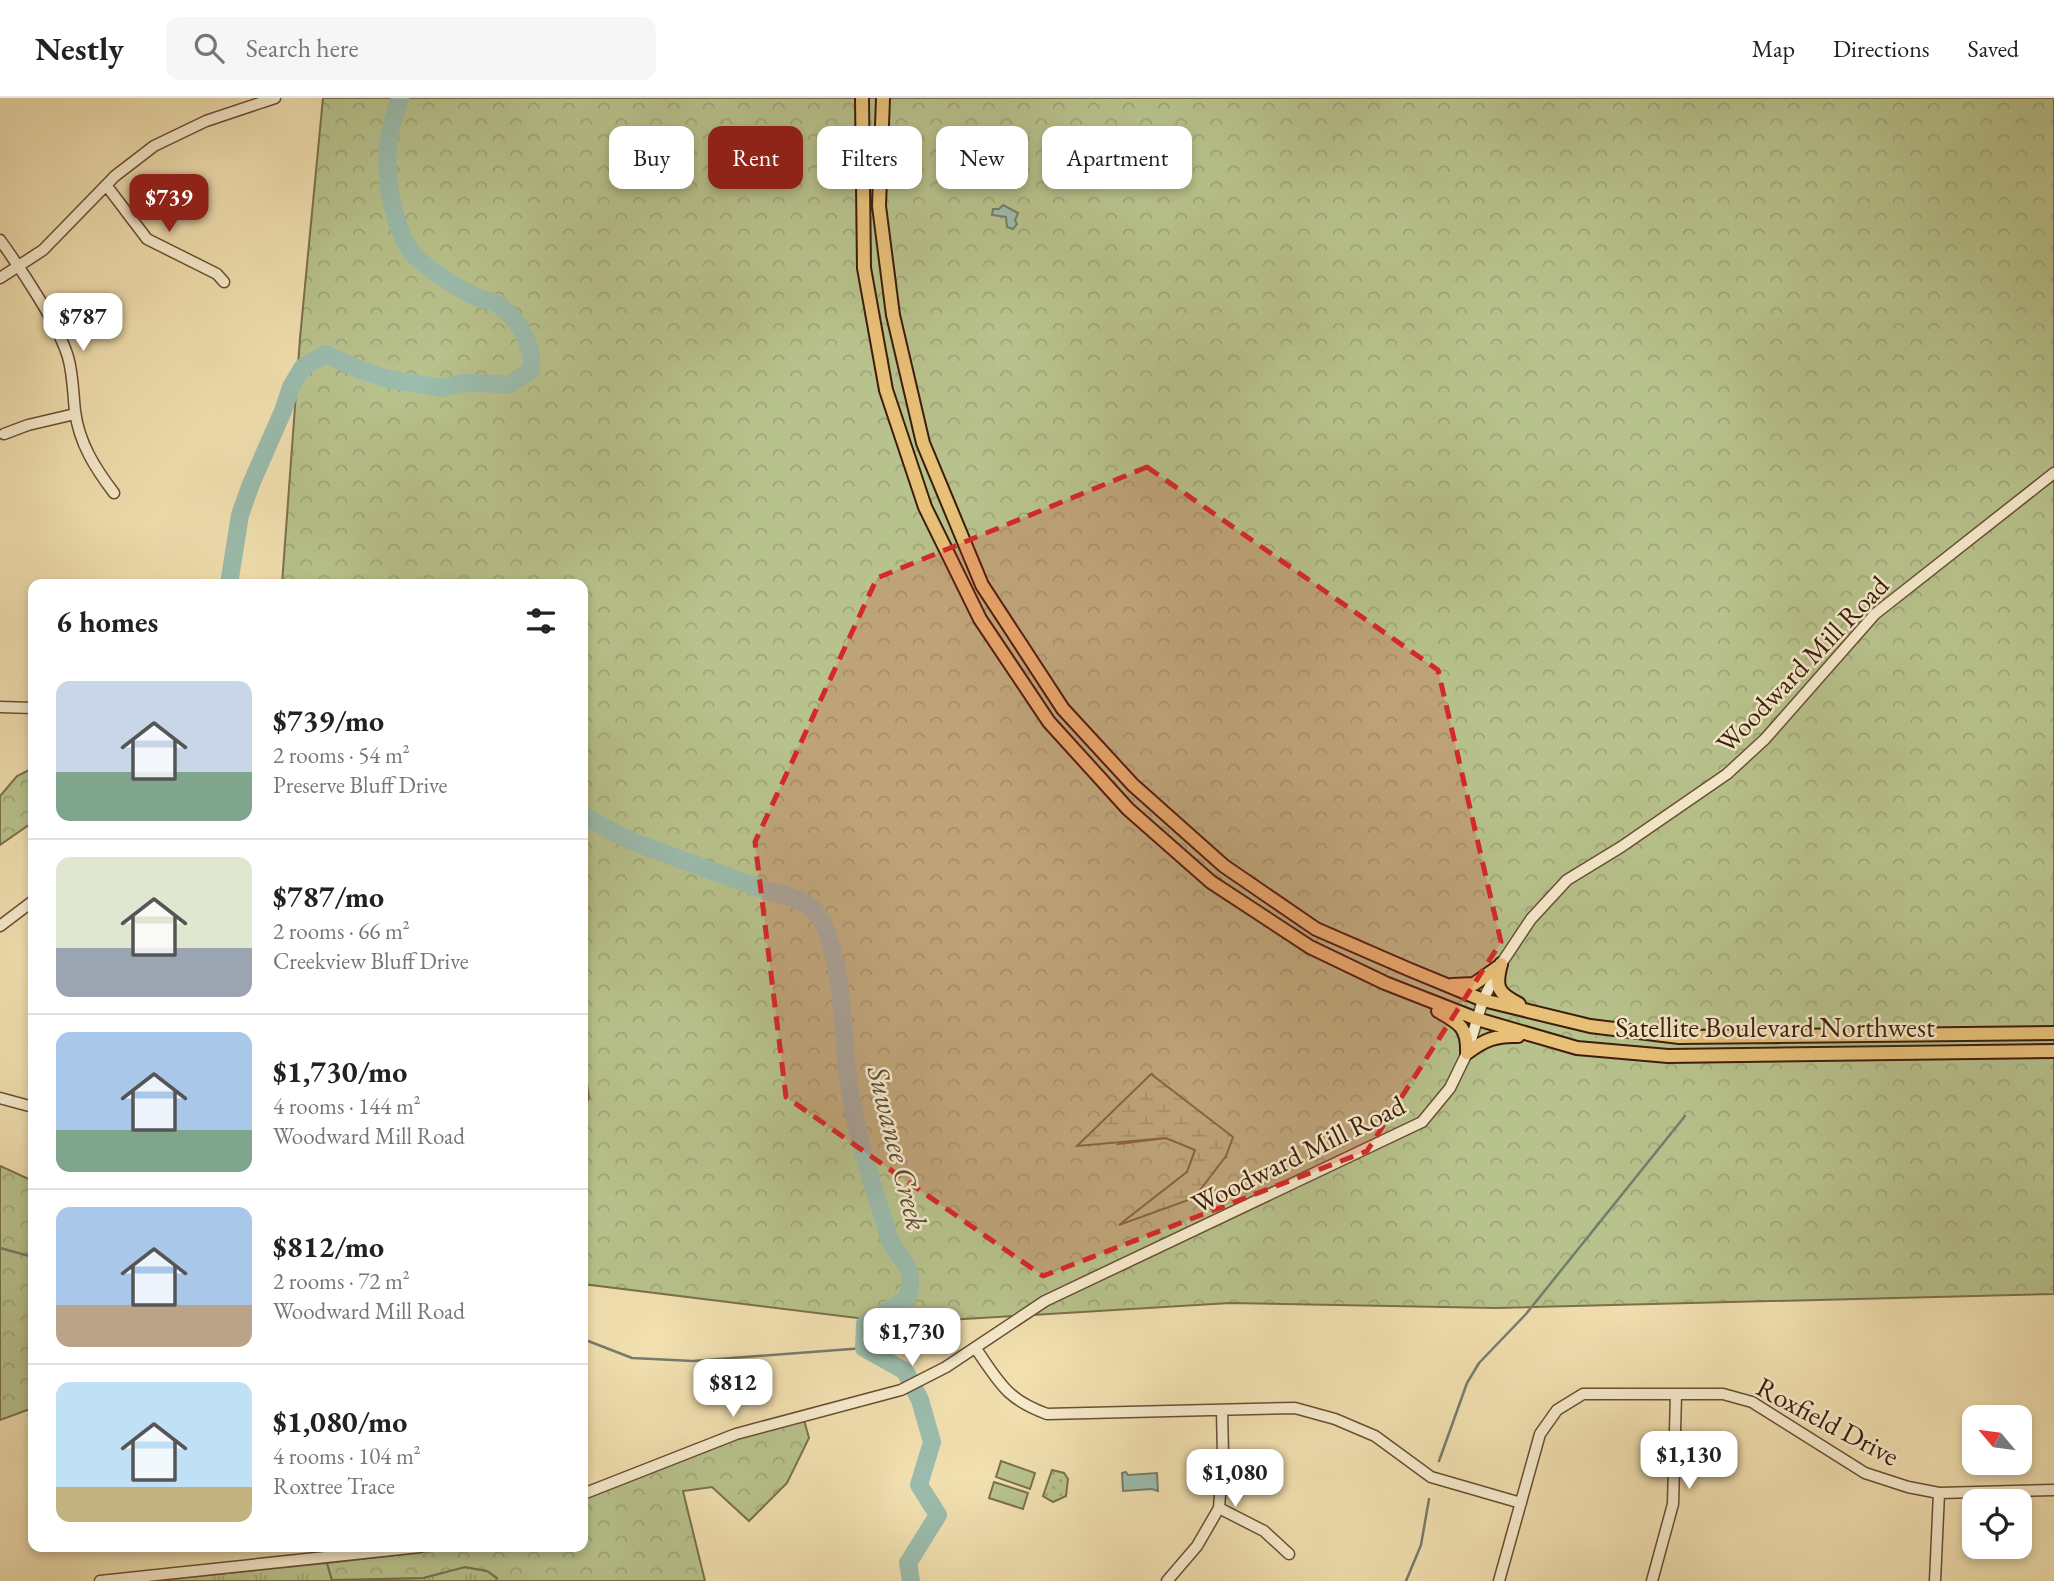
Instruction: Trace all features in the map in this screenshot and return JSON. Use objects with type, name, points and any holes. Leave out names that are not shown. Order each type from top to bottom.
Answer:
[{"type":"main road","name":"Satellite Boulevard Northwest","points":[[862,98],[864,268],[886,390],[925,507],[979,619],[1049,722],[1128,809],[1212,882],[1310,947],[1385,983],[1478,1020],[1577,1048],[1668,1056],[2054,1051]]},
{"type":"main road","name":"Satellite Boulevard Northwest","points":[[883,98],[879,206],[892,314],[923,443],[982,585],[1063,709],[1133,785],[1224,866],[1316,929],[1483,1000],[1590,1026],[1679,1037],[2054,1034]]},
{"type":"main road","points":[[1444,984],[1474,984],[1501,964]]},
{"type":"main road","points":[[1501,964],[1497,979],[1500,990],[1506,997],[1538,1013]]},
{"type":"main road","points":[[1385,983],[1454,1020],[1464,1029],[1468,1040],[1468,1054]]},
{"type":"main road","points":[[1468,1054],[1484,1040],[1502,1035],[1538,1036]]},
{"type":"street","points":[[0,278],[52,242],[132,161],[178,132],[275,98]]},
{"type":"street","points":[[106,185],[148,239],[217,274],[225,282]]},
{"type":"street","points":[[0,240],[65,348],[71,368],[75,414],[89,456],[114,493]]},
{"type":"street","points":[[4,434],[22,426],[75,414]]},
{"type":"street","name":"Woodward Mill Road","points":[[588,1492],[736,1434],[901,1391],[936,1374],[976,1349],[1045,1301],[1422,1122],[1450,1088],[1468,1054],[1483,1000],[1501,964],[1531,919],[1567,880],[1621,847],[1727,774],[1765,739],[1875,614],[2054,473]]},
{"type":"street","points":[[0,707],[28,708]]},
{"type":"street","points":[[0,926],[28,905]]},
{"type":"street","points":[[0,1098],[28,1106]]},
{"type":"street","points":[[976,1349],[1006,1391],[1025,1406],[1047,1415],[1296,1408],[1335,1419],[1375,1436],[1431,1477],[1521,1503]]},
{"type":"street","name":"Roxfield Drive","points":[[1499,1581],[1540,1434],[1557,1410],[1583,1394],[1723,1394],[1752,1402],[1865,1473],[1908,1487],[1939,1493],[2054,1490]]},
{"type":"street","points":[[1652,1581],[1673,1504],[1676,1394]]},
{"type":"street","points":[[1167,1581],[1197,1546],[1219,1508],[1223,1456],[1222,1410]]},
{"type":"street","points":[[1935,1581],[1939,1493]]},
{"type":"street","points":[[1219,1508],[1264,1531],[1289,1554]]},
{"type":"street","points":[[100,1581],[372,1552]]},
{"type":"highlighted area","points":[[1147,467],[1438,670],[1501,942],[1367,1151],[1043,1276],[786,1097],[755,842],[877,578]]},
{"type":"green space","points":[[323,98],[2054,98],[2054,1294],[1496,1308],[1230,1303],[898,1323],[588,1285],[588,579],[282,579],[300,338]],"holes":[[[1152,1074],[1226,1157],[1122,1223],[1187,1172],[1196,1149],[1166,1138],[1118,1144]]]},
{"type":"green space","points":[[28,770],[28,825],[0,845],[0,796],[17,776]]},
{"type":"green space","points":[[1151,1074],[1233,1137],[1226,1156],[1194,1198],[1119,1225],[1187,1172],[1195,1150],[1166,1138],[1077,1146]]},
{"type":"green space","points":[[0,1166],[28,1179],[28,1410],[0,1420]]},
{"type":"green space","points":[[804,1420],[809,1438],[787,1483],[749,1521],[712,1487],[683,1491],[705,1581],[496,1581],[497,1578],[487,1571],[465,1567],[423,1578],[332,1580],[327,1563],[421,1552],[588,1552],[588,1497],[744,1436]]},
{"type":"green space","points":[[1001,1461],[1035,1473],[1030,1489],[996,1477]]},
{"type":"green space","points":[[1052,1470],[1064,1473],[1068,1479],[1066,1496],[1053,1502],[1043,1496]]},
{"type":"green space","points":[[994,1482],[1028,1493],[1023,1509],[989,1498]]},
{"type":"green space","points":[[327,1563],[332,1580],[423,1578],[464,1567],[487,1571],[498,1579],[496,1581],[148,1581]]},
{"type":"shaded area","points":[[1003,205],[1018,213],[1015,220],[1017,224],[1013,229],[1007,227],[1006,217],[992,215],[993,209],[999,209]]},
{"type":"shaded area","points":[[1126,1472],[1128,1475],[1157,1473],[1158,1491],[1123,1491],[1122,1473]]},
{"type":"waterway","name":"Suwanee Creek","points":[[230,579],[240,515],[291,387],[303,367],[326,354],[360,370],[388,379],[442,388],[463,383],[511,384],[531,370],[527,342],[513,318],[499,305],[464,291],[446,280],[416,257],[408,247],[392,204],[387,158],[390,133],[400,98]]},
{"type":"waterway","name":"Suwanee Creek","points":[[588,819],[631,841],[800,901],[814,910],[823,923],[836,963],[847,1071],[861,1143],[889,1238],[910,1276],[907,1299],[865,1324],[864,1348],[905,1371],[920,1400],[932,1442],[919,1485],[938,1515],[908,1563],[911,1581]]},
{"type":"waterway","points":[[1439,1461],[1467,1383],[1479,1363],[1526,1314],[1685,1116]]},
{"type":"waterway","points":[[0,1248],[28,1256]]},
{"type":"waterway","points":[[588,1341],[632,1358],[693,1361],[864,1348]]},
{"type":"waterway","points":[[1406,1581],[1421,1545],[1429,1499]]}]
